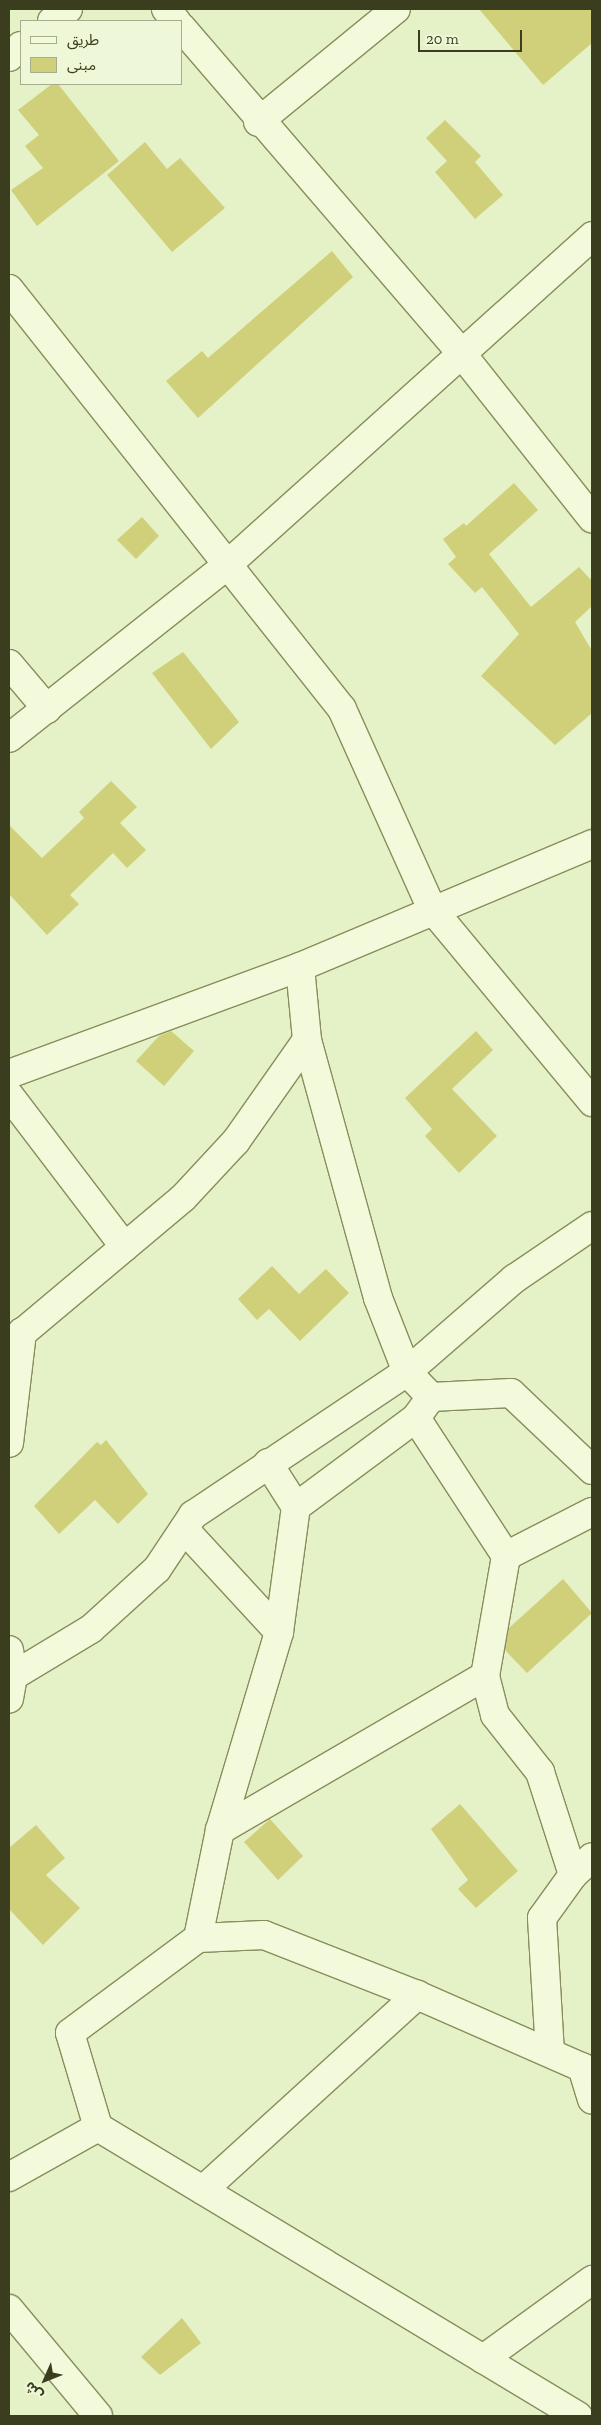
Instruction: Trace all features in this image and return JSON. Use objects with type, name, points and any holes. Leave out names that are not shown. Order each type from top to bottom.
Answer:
[{"type":"street","points":[[53,20],[68,9]]},
{"type":"street","points":[[166,9],[175,20]]},
{"type":"street","points":[[258,122],[396,9]]},
{"type":"street","points":[[182,28],[258,122],[462,353],[592,518]]},
{"type":"street","points":[[9,57],[20,47]]},
{"type":"street","points":[[9,738],[226,566],[592,236]]},
{"type":"street","points":[[9,289],[226,566],[342,709],[432,909],[592,1102]]},
{"type":"street","points":[[9,664],[47,708]]},
{"type":"street","points":[[9,1074],[300,967],[432,909],[592,844]]},
{"type":"street","points":[[300,967],[307,1040],[378,1298],[423,1408],[506,1556],[485,1676],[496,1715],[540,1772],[573,1875]]},
{"type":"street","points":[[9,1443],[16,1338],[183,1198],[236,1142],[307,1040]]},
{"type":"street","points":[[9,1095],[125,1247]]},
{"type":"street","points":[[10,1675],[91,1629],[157,1569],[193,1515],[268,1463],[407,1372],[514,1279],[592,1226]]},
{"type":"street","points":[[296,1507],[423,1408],[511,1393],[592,1470]]},
{"type":"street","points":[[198,1938],[220,1830],[279,1632],[296,1507],[268,1463]]},
{"type":"street","points":[[506,1556],[592,1512]]},
{"type":"street","points":[[184,1529],[279,1632]]},
{"type":"street","points":[[220,1830],[485,1676]]},
{"type":"street","points":[[550,2052],[542,1918],[573,1875],[592,1857]]},
{"type":"street","points":[[578,2416],[98,2127],[70,2033],[198,1938],[264,1935],[417,1995],[587,2069],[592,2100]]},
{"type":"street","points":[[203,2190],[417,1995]]},
{"type":"street","points":[[9,2177],[98,2127]]},
{"type":"street","points":[[483,2359],[592,2280]]},
{"type":"street","points":[[9,2309],[98,2416]]},
{"type":"building","points":[[479,9],[592,9],[592,43],[543,85]]},
{"type":"building","points":[[51,85],[59,85],[119,161],[37,226],[11,190],[43,168],[25,146],[39,135],[18,110]]},
{"type":"building","points":[[445,120],[481,156],[475,162],[503,195],[475,219],[435,172],[447,161],[426,138]]},
{"type":"building","points":[[145,142],[167,169],[180,158],[225,208],[172,252],[107,175]]},
{"type":"building","points":[[332,251],[353,277],[198,418],[166,381],[202,351],[208,358]]},
{"type":"building","points":[[514,483],[538,510],[489,554],[531,607],[579,567],[592,581],[592,606],[575,622],[592,651],[592,713],[555,745],[481,676],[519,634],[482,587],[475,593],[448,564],[456,557],[443,539],[464,523],[466,526]]},
{"type":"building","points":[[142,517],[159,536],[136,559],[117,540]]},
{"type":"building","points":[[183,652],[239,722],[211,749],[152,673]]},
{"type":"building","points":[[111,781],[137,807],[120,823],[146,850],[127,868],[113,853],[70,895],[79,904],[47,935],[9,894],[9,825],[42,858],[84,818],[79,812]]},
{"type":"building","points":[[171,1031],[194,1051],[164,1086],[136,1061],[159,1036]]},
{"type":"building","points":[[476,1031],[493,1050],[452,1089],[497,1136],[459,1173],[425,1136],[432,1129],[405,1098]]},
{"type":"building","points":[[272,1266],[299,1294],[326,1269],[349,1293],[300,1341],[269,1309],[257,1320],[238,1299]]},
{"type":"building","points":[[106,1440],[148,1494],[118,1524],[95,1500],[59,1534],[34,1506],[97,1442],[101,1445]]},
{"type":"building","points":[[563,1579],[592,1613],[527,1673],[505,1650],[509,1628]]},
{"type":"building","points":[[460,1804],[518,1871],[476,1908],[458,1889],[468,1880],[431,1829]]},
{"type":"building","points":[[270,1819],[303,1856],[278,1880],[244,1842]]},
{"type":"building","points":[[36,1825],[65,1858],[46,1875],[80,1908],[43,1945],[9,1909],[9,1848]]},
{"type":"building","points":[[182,2318],[201,2343],[160,2375],[141,2357]]}]
